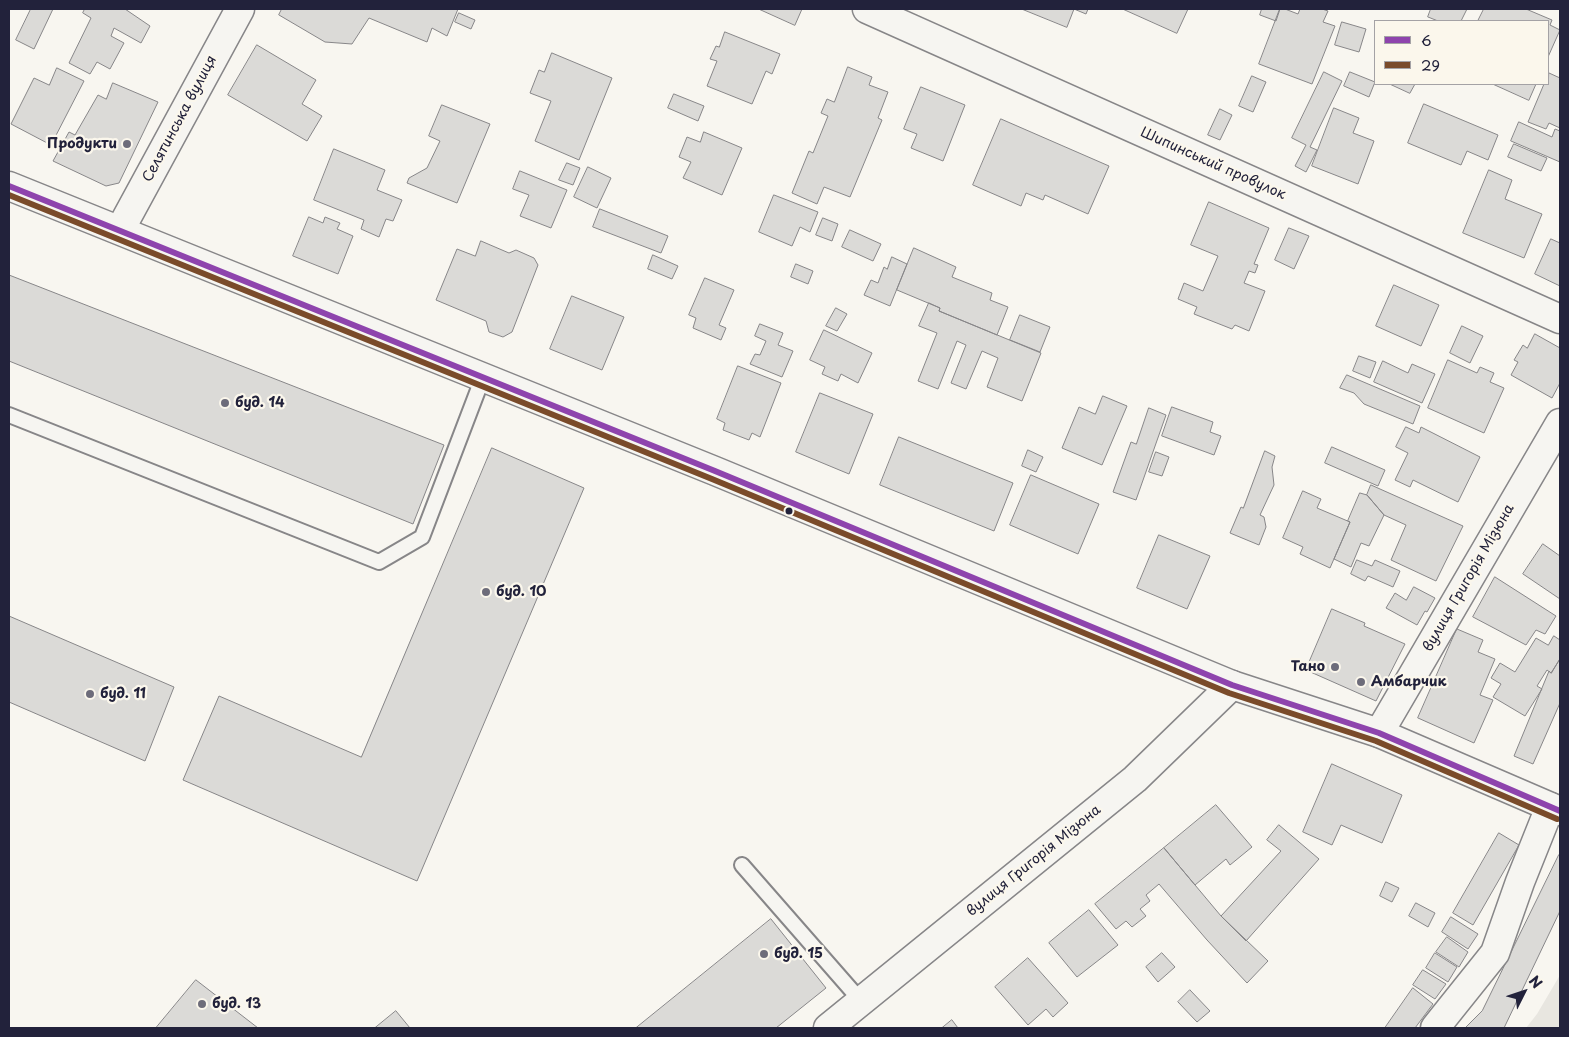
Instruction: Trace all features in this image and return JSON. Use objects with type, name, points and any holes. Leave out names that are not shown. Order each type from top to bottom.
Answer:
[{"type":"street","name":"Селятинська вулиця","points":[[120,230],[240,9]]},
{"type":"street","name":"Шипинський провулок","points":[[866,9],[1560,319]]},
{"type":"street","points":[[9,186],[483,377],[1232,685],[1379,733],[1555,809],[1520,882],[1495,953],[1435,1028]]},
{"type":"street","name":"вулиця Григорія Мізюна","points":[[1379,733],[1560,423]]},
{"type":"street","name":"вулиця Григорія Мізюна","points":[[828,1028],[1135,779],[1232,685]]},
{"type":"lane","points":[[9,415],[379,562],[422,537],[483,377]]},
{"type":"lane","points":[[742,865],[861,1001]]},
{"type":"shaded area","points":[[1560,975],[1560,1028],[1526,1028],[1537,1014]]},
{"type":"building","points":[[31,9],[53,9],[34,49],[16,40]]},
{"type":"building","points":[[85,9],[125,9],[150,26],[141,43],[114,28],[111,36],[124,43],[110,69],[97,62],[90,74],[69,63],[91,18],[83,13]]},
{"type":"building","points":[[282,9],[458,9],[447,36],[432,28],[427,42],[369,18],[352,44],[325,42],[279,15]]},
{"type":"building","points":[[759,9],[802,9],[795,25]]},
{"type":"building","points":[[1022,9],[1074,9],[1067,27]]},
{"type":"building","points":[[1074,9],[1088,9],[1086,14]]},
{"type":"building","points":[[1123,9],[1188,9],[1177,33]]},
{"type":"building","points":[[1262,9],[1280,9],[1276,21],[1260,15]]},
{"type":"building","points":[[1280,9],[1298,14],[1300,9],[1322,9],[1328,11],[1323,22],[1335,26],[1312,84],[1259,64]]},
{"type":"building","points":[[1431,9],[1467,9],[1462,20],[1436,20],[1428,17]]},
{"type":"building","points":[[1484,9],[1526,9],[1552,20],[1550,25],[1560,30],[1549,55],[1549,20],[1478,20]]},
{"type":"building","points":[[459,13],[475,20],[471,29],[455,22]]},
{"type":"building","points":[[1342,22],[1366,29],[1359,52],[1335,45]]},
{"type":"building","points":[[725,32],[780,54],[772,74],[766,71],[752,104],[707,86],[717,61],[710,59],[716,46],[719,47]]},
{"type":"building","points":[[257,45],[316,80],[302,104],[322,116],[307,141],[228,95]]},
{"type":"building","points":[[552,53],[612,78],[579,160],[535,141],[551,101],[530,93],[539,70],[544,72]]},
{"type":"building","points":[[848,67],[872,77],[869,85],[888,92],[878,118],[882,120],[850,197],[824,187],[817,204],[792,193],[809,151],[813,153],[828,116],[821,113],[827,99],[834,102]]},
{"type":"building","points":[[57,68],[84,81],[51,145],[11,124],[34,78],[49,85]]},
{"type":"building","points":[[1324,72],[1342,81],[1310,147],[1317,150],[1306,172],[1295,166],[1306,145],[1292,138]]},
{"type":"building","points":[[1350,72],[1374,82],[1369,97],[1344,86]]},
{"type":"building","points":[[1549,73],[1560,78],[1560,128],[1549,123],[1546,129],[1528,122],[1544,85],[1549,85]]},
{"type":"building","points":[[1252,76],[1266,82],[1253,112],[1239,106]]},
{"type":"building","points":[[113,83],[158,102],[119,183],[106,186],[53,161],[69,132],[75,135],[98,95],[106,99]]},
{"type":"building","points":[[1392,85],[1414,85],[1410,93]]},
{"type":"building","points":[[1495,85],[1536,85],[1529,100]]},
{"type":"building","points":[[921,87],[965,105],[943,161],[911,148],[917,134],[904,129]]},
{"type":"building","points":[[674,94],[704,106],[698,121],[668,108]]},
{"type":"building","points":[[1424,104],[1498,135],[1488,160],[1467,151],[1461,165],[1408,143]]},
{"type":"building","points":[[442,105],[490,124],[457,203],[407,183],[409,178],[427,168],[440,141],[429,136]]},
{"type":"building","points":[[1334,108],[1359,118],[1353,133],[1374,141],[1358,184],[1312,166]]},
{"type":"building","points":[[1220,109],[1232,115],[1220,140],[1208,135]]},
{"type":"building","points":[[1001,119],[1109,166],[1088,214],[1045,195],[1043,200],[1026,193],[1021,206],[973,185]]},
{"type":"building","points":[[1519,122],[1552,137],[1555,129],[1560,131],[1560,162],[1511,141]]},
{"type":"building","points":[[704,132],[742,148],[722,195],[683,178],[691,162],[679,157],[687,137],[700,142]]},
{"type":"building","points":[[1514,144],[1547,158],[1541,171],[1508,157]]},
{"type":"building","points":[[334,149],[385,170],[377,190],[402,200],[393,221],[386,219],[379,237],[361,229],[364,220],[314,200]]},
{"type":"building","points":[[567,163],[580,168],[573,185],[559,180]]},
{"type":"building","points":[[588,167],[611,178],[597,208],[574,197]]},
{"type":"building","points":[[1489,170],[1512,180],[1505,199],[1542,214],[1524,258],[1463,233]]},
{"type":"building","points":[[520,171],[567,190],[551,228],[520,216],[529,195],[513,189]]},
{"type":"building","points":[[774,195],[818,212],[810,232],[800,227],[792,246],[759,232]]},
{"type":"building","points":[[1209,202],[1269,228],[1254,264],[1258,265],[1255,273],[1249,271],[1244,283],[1265,291],[1249,331],[1235,325],[1232,329],[1194,314],[1197,307],[1178,299],[1184,283],[1203,291],[1218,256],[1191,245]]},
{"type":"building","points":[[600,209],[668,236],[661,253],[593,227]]},
{"type":"building","points":[[309,217],[323,223],[325,217],[340,223],[337,229],[353,236],[338,274],[293,256]]},
{"type":"building","points":[[823,218],[838,224],[832,241],[816,235]]},
{"type":"building","points":[[1289,228],[1309,236],[1294,269],[1275,260]]},
{"type":"building","points":[[850,230],[881,244],[873,261],[842,247]]},
{"type":"building","points":[[1551,239],[1560,243],[1560,286],[1535,274]]},
{"type":"building","points":[[481,241],[509,253],[516,250],[534,258],[538,265],[512,332],[503,337],[489,332],[486,321],[436,300],[457,249],[475,256]]},
{"type":"building","points":[[914,248],[956,267],[952,277],[992,293],[990,300],[1008,307],[997,335],[939,311],[940,308],[897,290]]},
{"type":"building","points":[[653,255],[678,266],[672,279],[648,269]]},
{"type":"building","points":[[892,257],[907,264],[890,306],[864,295],[871,280],[878,283],[884,267],[887,269]]},
{"type":"building","points":[[796,264],[813,271],[808,284],[791,277]]},
{"type":"building","name":"буд. 14","points":[[9,275],[444,445],[413,524],[9,361]]},
{"type":"building","points":[[705,278],[734,290],[719,325],[726,328],[721,340],[693,328],[696,318],[689,315]]},
{"type":"building","points":[[1394,285],[1439,305],[1421,346],[1376,326]]},
{"type":"building","points":[[572,296],[624,317],[602,370],[550,349]]},
{"type":"building","points":[[929,303],[940,308],[939,311],[1041,353],[1022,401],[987,387],[998,358],[982,351],[966,389],[951,383],[966,345],[957,341],[938,389],[918,381],[937,333],[919,326]]},
{"type":"building","points":[[836,308],[847,314],[837,331],[826,326]]},
{"type":"building","points":[[1020,315],[1050,327],[1040,352],[1010,340]]},
{"type":"building","points":[[760,324],[783,333],[778,345],[793,351],[782,377],[750,364],[755,354],[760,355],[766,341],[755,336]]},
{"type":"building","points":[[1462,326],[1483,336],[1470,363],[1450,353]]},
{"type":"building","points":[[824,330],[872,353],[858,383],[841,374],[838,381],[822,374],[825,367],[810,360]]},
{"type":"building","points":[[1535,334],[1560,348],[1560,383],[1552,398],[1511,375],[1518,362],[1514,360],[1523,345],[1527,348]]},
{"type":"building","points":[[1359,356],[1376,362],[1370,378],[1353,371]]},
{"type":"building","points":[[1448,360],[1477,373],[1480,367],[1494,373],[1490,382],[1504,388],[1484,433],[1428,408]]},
{"type":"building","points":[[1383,361],[1408,373],[1412,364],[1435,374],[1422,403],[1374,382]]},
{"type":"building","points":[[738,366],[781,383],[760,437],[752,433],[749,440],[723,430],[725,423],[717,419]]},
{"type":"building","points":[[1347,375],[1420,406],[1413,424],[1364,404],[1354,393],[1340,388]]},
{"type":"building","points":[[820,393],[873,414],[849,474],[796,452]]},
{"type":"building","points":[[1103,396],[1127,406],[1102,465],[1062,448],[1079,407],[1095,414]]},
{"type":"building","points":[[1172,407],[1213,422],[1210,432],[1221,436],[1214,455],[1162,436]]},
{"type":"building","points":[[1149,408],[1166,415],[1136,500],[1113,492],[1131,442],[1136,444]]},
{"type":"building","points":[[1406,427],[1419,433],[1421,427],[1480,457],[1458,502],[1413,480],[1410,487],[1395,480],[1408,453],[1396,447]]},
{"type":"building","points":[[899,437],[1013,483],[994,531],[880,485]]},
{"type":"building","points":[[1332,447],[1385,470],[1378,486],[1325,463]]},
{"type":"building","name":"буд. 10","points":[[492,448],[584,488],[417,881],[183,780],[219,696],[361,757]]},
{"type":"building","points":[[1028,450],[1043,457],[1036,472],[1022,466]]},
{"type":"building","points":[[1265,451],[1275,456],[1272,467],[1274,485],[1260,515],[1264,517],[1266,527],[1259,545],[1230,533],[1241,507],[1243,508]]},
{"type":"building","points":[[1156,452],[1169,457],[1162,476],[1149,472]]},
{"type":"building","points":[[1031,475],[1099,504],[1078,554],[1010,525]]},
{"type":"building","points":[[1371,485],[1463,526],[1436,581],[1391,560],[1406,525],[1384,515],[1367,495]]},
{"type":"building","points":[[1303,491],[1321,499],[1317,508],[1350,522],[1330,568],[1300,554],[1303,547],[1283,538]]},
{"type":"building","points":[[1360,493],[1367,495],[1384,515],[1369,546],[1361,543],[1351,567],[1334,559]]},
{"type":"building","points":[[1159,535],[1210,556],[1187,609],[1137,588]]},
{"type":"building","points":[[1543,544],[1560,556],[1560,599],[1523,574]]},
{"type":"building","points":[[1357,560],[1372,566],[1375,560],[1400,571],[1393,587],[1368,576],[1365,581],[1351,574]]},
{"type":"building","points":[[1495,577],[1556,616],[1545,634],[1536,630],[1526,645],[1473,617]]},
{"type":"building","points":[[1414,587],[1435,598],[1417,625],[1386,608],[1395,593],[1406,600]]},
{"type":"building","points":[[1332,609],[1365,623],[1364,626],[1405,644],[1376,701],[1306,670]]},
{"type":"building","name":"буд. 11","points":[[9,616],[174,687],[145,761],[9,702]]},
{"type":"building","points":[[1457,629],[1483,640],[1478,652],[1495,659],[1480,695],[1493,700],[1474,743],[1418,718]]},
{"type":"building","points":[[1554,636],[1560,640],[1560,659],[1551,673],[1547,670],[1537,686],[1542,689],[1525,716],[1493,697],[1501,684],[1491,678],[1500,663],[1515,672],[1536,638],[1548,645]]},
{"type":"building","points":[[1560,659],[1560,703],[1533,764],[1514,756],[1549,671],[1551,673]]},
{"type":"building","points":[[1332,764],[1402,795],[1382,843],[1341,825],[1332,845],[1303,832]]},
{"type":"building","points":[[1216,805],[1252,847],[1230,865],[1226,859],[1195,885],[1164,848]]},
{"type":"building","points":[[1279,825],[1319,859],[1246,941],[1221,916],[1281,851],[1267,840]]},
{"type":"building","points":[[1499,833],[1519,845],[1473,925],[1453,913]]},
{"type":"building","points":[[1164,848],[1221,916],[1268,961],[1247,983],[1159,884],[1146,895],[1150,901],[1140,909],[1146,916],[1132,927],[1126,921],[1116,929],[1095,904]]},
{"type":"building","points":[[1559,855],[1560,911],[1504,1028],[1465,1028],[1482,1011]]},
{"type":"building","points":[[1386,882],[1399,888],[1392,902],[1380,896]]},
{"type":"building","points":[[1416,903],[1435,913],[1428,927],[1409,916]]},
{"type":"building","points":[[1089,910],[1118,945],[1077,977],[1049,943]]},
{"type":"building","points":[[1451,917],[1478,934],[1468,949],[1442,932]]},
{"type":"building","name":"буд. 15","points":[[771,919],[826,988],[776,1028],[636,1028]]},
{"type":"building","points":[[1447,937],[1468,952],[1459,967],[1436,952]]},
{"type":"building","points":[[1162,953],[1175,967],[1158,982],[1146,967]]},
{"type":"building","points":[[1435,953],[1457,967],[1448,982],[1426,968]]},
{"type":"building","points":[[1028,958],[1068,1003],[1053,1017],[1046,1009],[1028,1025],[995,987]]},
{"type":"building","points":[[1423,970],[1446,984],[1435,999],[1413,985]]},
{"type":"building","name":"буд. 13","points":[[196,980],[258,1028],[156,1028]]},
{"type":"building","points":[[1413,988],[1433,1004],[1415,1028],[1385,1028]]},
{"type":"building","points":[[1190,990],[1210,1011],[1197,1022],[1178,1002]]},
{"type":"building","points":[[396,1011],[410,1028],[375,1028]]},
{"type":"building","points":[[952,1020],[958,1028],[942,1028]]},
{"type":"transit line","name":"6","points":[[9,186],[715,471],[1232,685],[1379,733],[1560,811]]},
{"type":"transit line","name":"29","points":[[9,195],[712,479],[1229,693],[1376,741],[1557,819]]},
{"type":"place","name":"Продукти","points":[[127,144]]},
{"type":"place","name":"буд. 14","points":[[225,403]]},
{"type":"place","name":"буд. 10","points":[[486,592]]},
{"type":"place","name":"Тано","points":[[1335,667]]},
{"type":"place","name":"Амбарчик","points":[[1361,682]]},
{"type":"place","name":"буд. 11","points":[[90,694]]},
{"type":"place","name":"буд. 15","points":[[764,954]]},
{"type":"place","name":"буд. 13","points":[[202,1004]]}]
